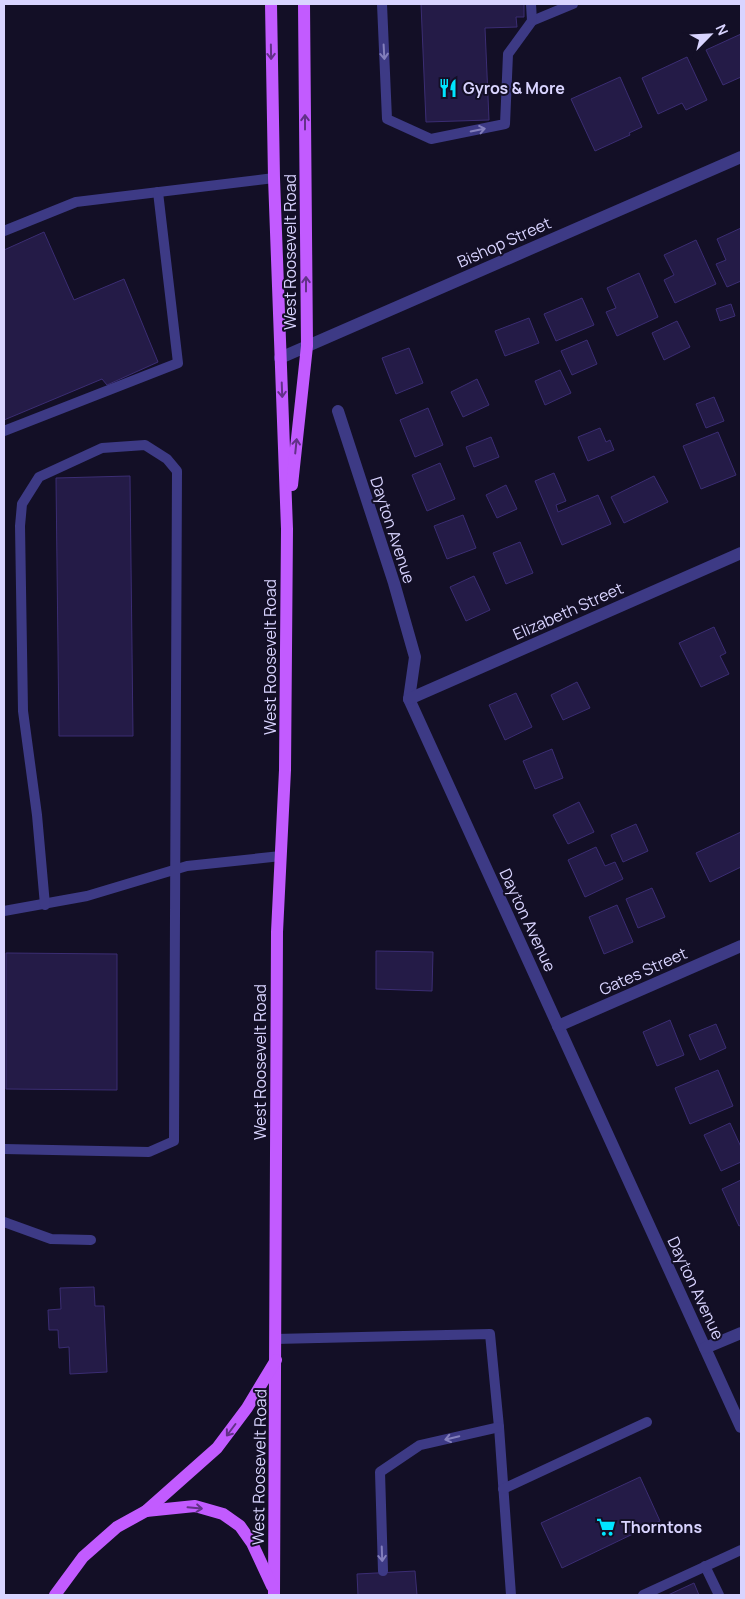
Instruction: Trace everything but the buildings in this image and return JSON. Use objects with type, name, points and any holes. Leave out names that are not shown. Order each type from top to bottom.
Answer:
[{"type":"main road","name":"West Roosevelt Road","points":[[271,4],[274,178],[288,530],[285,770],[277,932],[274,1592]]},
{"type":"main road","name":"West Roosevelt Road","points":[[288,530],[307,346],[304,4]]},
{"type":"main road","points":[[55,1595],[83,1557],[117,1528],[146,1510],[217,1448],[247,1408],[276,1360]]},
{"type":"main road","points":[[146,1510],[194,1506],[223,1514],[240,1526],[252,1543],[274,1592]]},
{"type":"street","name":"Bishop Street","points":[[280,358],[741,156]]},
{"type":"street","name":"Dayton Avenue","points":[[338,412],[394,583],[415,657],[409,699],[741,1426]]},
{"type":"street","name":"Elizabeth Street","points":[[409,699],[741,553]]},
{"type":"street","name":"Gates Street","points":[[558,1026],[741,946]]},
{"type":"street","points":[[705,1348],[741,1333]]},
{"type":"lane","points":[[382,4],[387,119],[430,139],[504,124],[508,54],[532,21],[573,4]]},
{"type":"lane","points":[[531,4],[532,21]]},
{"type":"lane","points":[[4,231],[76,202],[274,178]]},
{"type":"lane","points":[[4,431],[178,363],[158,192]]},
{"type":"lane","points":[[4,1149],[149,1152],[174,1141],[177,472],[167,459],[145,445],[102,448],[39,477],[22,504],[20,526],[23,711],[37,815],[45,904]]},
{"type":"lane","points":[[4,911],[87,896],[174,869],[281,856]]},
{"type":"lane","points":[[4,1222],[51,1239],[91,1240]]},
{"type":"lane","points":[[275,1340],[490,1334],[499,1427],[511,1595]]},
{"type":"lane","points":[[503,1489],[647,1422]]},
{"type":"lane","points":[[383,1571],[380,1472],[420,1445],[499,1427]]},
{"type":"lane","points":[[643,1595],[665,1591],[705,1566],[741,1550]]},
{"type":"lane","points":[[705,1566],[719,1595]]},
{"type":"place","name":"Gyros & More","points":[[448,88]]},
{"type":"place","name":"Thorntons","points":[[606,1527]]}]
